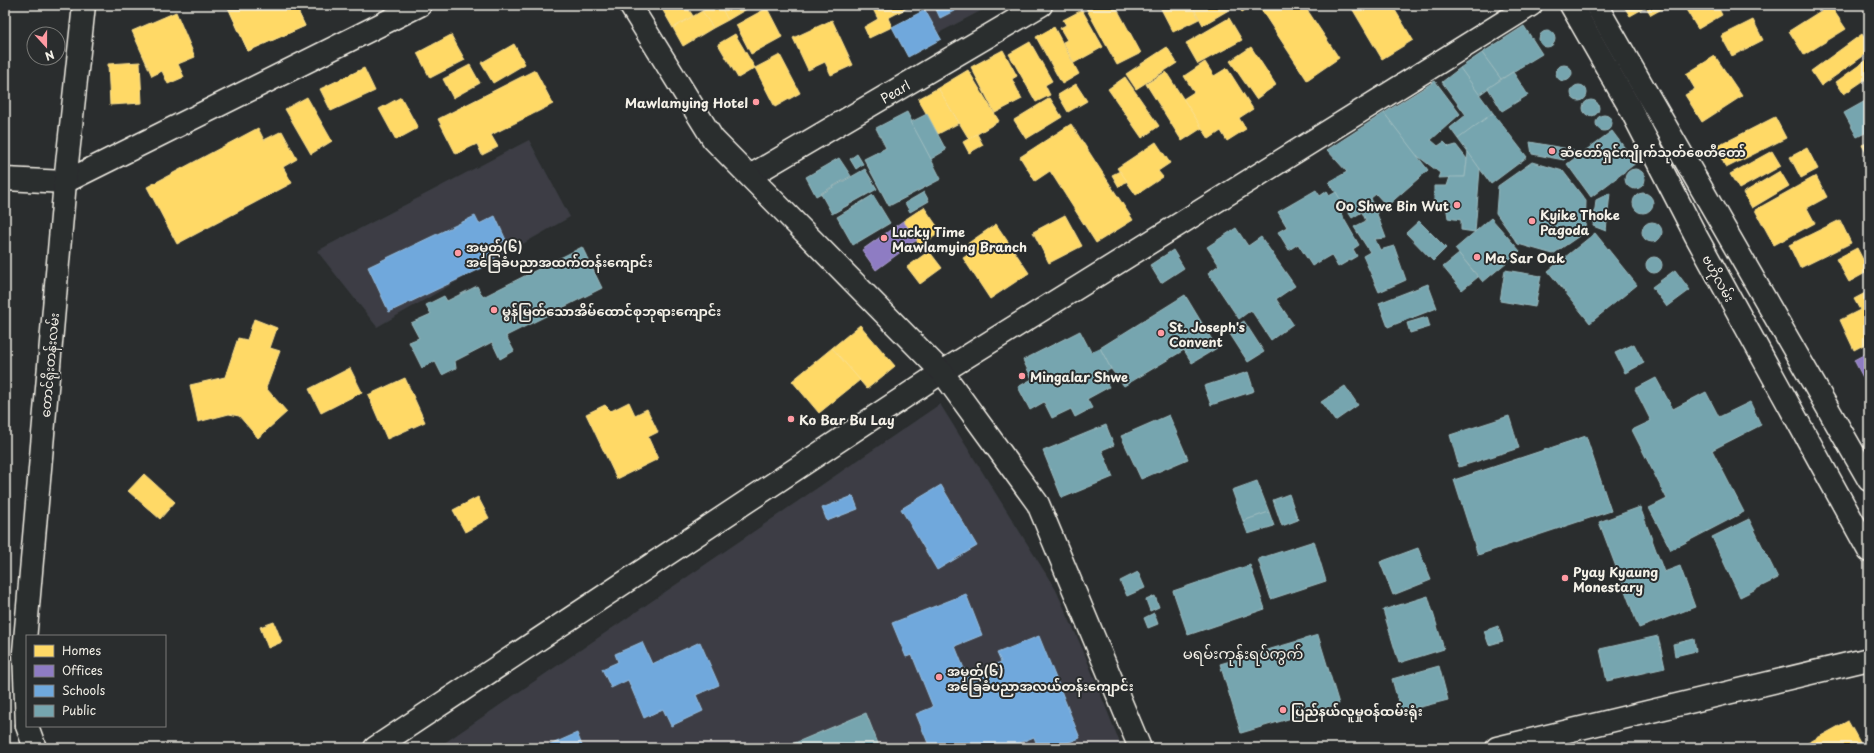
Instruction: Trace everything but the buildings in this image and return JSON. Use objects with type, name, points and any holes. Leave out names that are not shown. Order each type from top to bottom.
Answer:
[{"type":"street","name":"တောင်ရိုးတန်းလမ်း","points":[[26,701],[24,652],[65,182],[84,5]]},
{"type":"street","points":[[5,179],[65,182],[420,5]]},
{"type":"street","points":[[630,5],[678,86],[713,139],[942,372],[1038,504],[1140,748]]},
{"type":"street","name":"Pearl","points":[[750,176],[1041,5]]},
{"type":"street","points":[[375,748],[942,372],[1531,5]]},
{"type":"street","name":"ဗဟိုလမ်း","points":[[1571,5],[1629,106],[1696,236],[1869,551]]},
{"type":"street","points":[[1596,5],[1869,480]]},
{"type":"street","points":[[1497,748],[1869,659]]},
{"type":"street","name":"တောင်ရိုးတန်းလမ်း","points":[[27,727],[35,748]]},
{"type":"shaded area","points":[[918,5],[992,5],[931,37]]},
{"type":"shaded area","points":[[529,140],[570,217],[377,327],[317,251]]},
{"type":"shaded area","points":[[940,404],[1056,590],[1083,650],[1122,748],[437,748]]},
{"type":"place","name":"Mawlamying Hotel","points":[[756,102]]},
{"type":"place","name":"ဆံတော်ရှင်ကျိုက်သုတ်စေတီတော်","points":[[1552,151]]},
{"type":"place","name":"Oo Shwe Bin Wut","points":[[1457,205]]},
{"type":"place","name":"Kyike Thoke Pagoda","points":[[1532,221]]},
{"type":"place","name":"Lucky Time Mawlamying Branch","points":[[884,238]]},
{"type":"place","name":"အမှတ်(၆) အခြေခံပညာအထက်တန်းကျောင်း","points":[[458,253]]},
{"type":"place","name":"Ma Sar Oak","points":[[1477,257]]},
{"type":"place","name":"မွန်မြတ်သောအိမ်ထောင်စုဘုရားကျောင်း","points":[[494,310]]},
{"type":"place","name":"St. Joseph's Convent","points":[[1161,333]]},
{"type":"place","name":"Mingalar Shwe","points":[[1022,376]]},
{"type":"place","name":"Ko Bar Bu Lay","points":[[791,419]]},
{"type":"place","name":"Pyay Kyaung Monestary","points":[[1565,578]]},
{"type":"place","name":"အမှတ်(၆) အခြေခံပညာအလယ်တန်းကျောင်း","points":[[939,677]]},
{"type":"place","name":"ပြည်နယ်လူမှုဝန်ထမ်းရုံး","points":[[1283,710]]},
{"type":"district","name":"မရမ်းကုန်းရပ်ကွက်","points":[[1243,652]]}]
